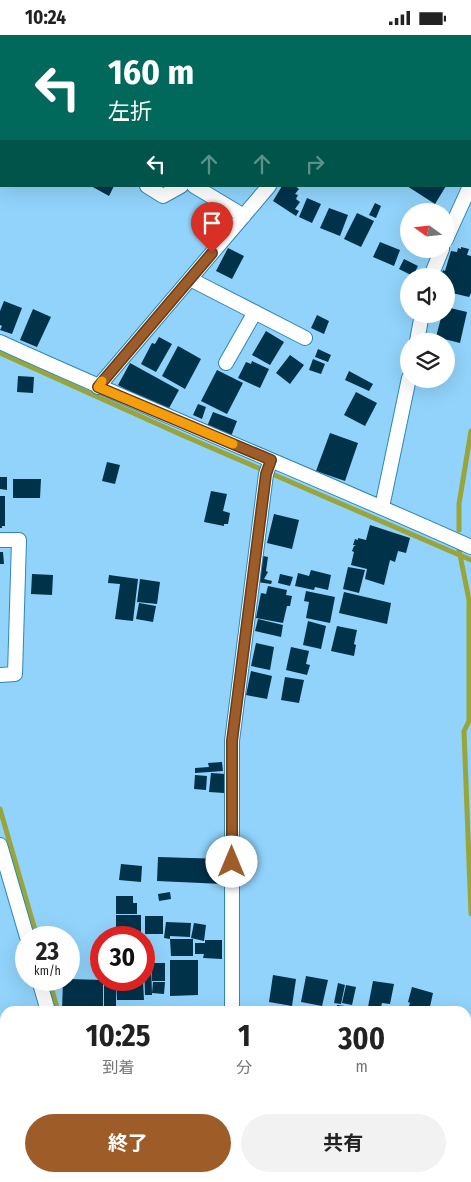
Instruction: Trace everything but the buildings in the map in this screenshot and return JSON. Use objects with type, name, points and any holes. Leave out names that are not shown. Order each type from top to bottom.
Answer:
[{"type":"street","points":[[148,187],[162,196],[179,187]]},
{"type":"street","points":[[196,187],[244,215]]},
{"type":"street","points":[[98,387],[268,187]]},
{"type":"street","points":[[455,219],[470,187]]},
{"type":"street","points":[[190,279],[305,338]]},
{"type":"street","points":[[226,363],[255,312]]},
{"type":"street","points":[[0,342],[268,467],[382,507],[471,547]]},
{"type":"street","points":[[382,507],[407,388]]},
{"type":"street","points":[[232,1006],[232,741],[268,467]]},
{"type":"street","points":[[0,540],[19,540],[15,674],[0,675]]},
{"type":"street","points":[[0,845],[24,926]]},
{"type":"street","points":[[42,991],[47,1006]]},
{"type":"waterway","points":[[0,353],[182,435],[471,560]]},
{"type":"waterway","points":[[459,530],[459,504],[471,431]]},
{"type":"waterway","points":[[459,550],[469,600],[469,721],[464,731],[471,914]]},
{"type":"waterway","points":[[0,809],[34,926]]},
{"type":"waterway","points":[[52,991],[57,1006]]},
{"type":"slow traffic","points":[[102,381],[98,387],[233,444]]},
{"type":"route","points":[[212,253],[98,387],[271,460],[266,474],[232,741],[232,862]]}]
